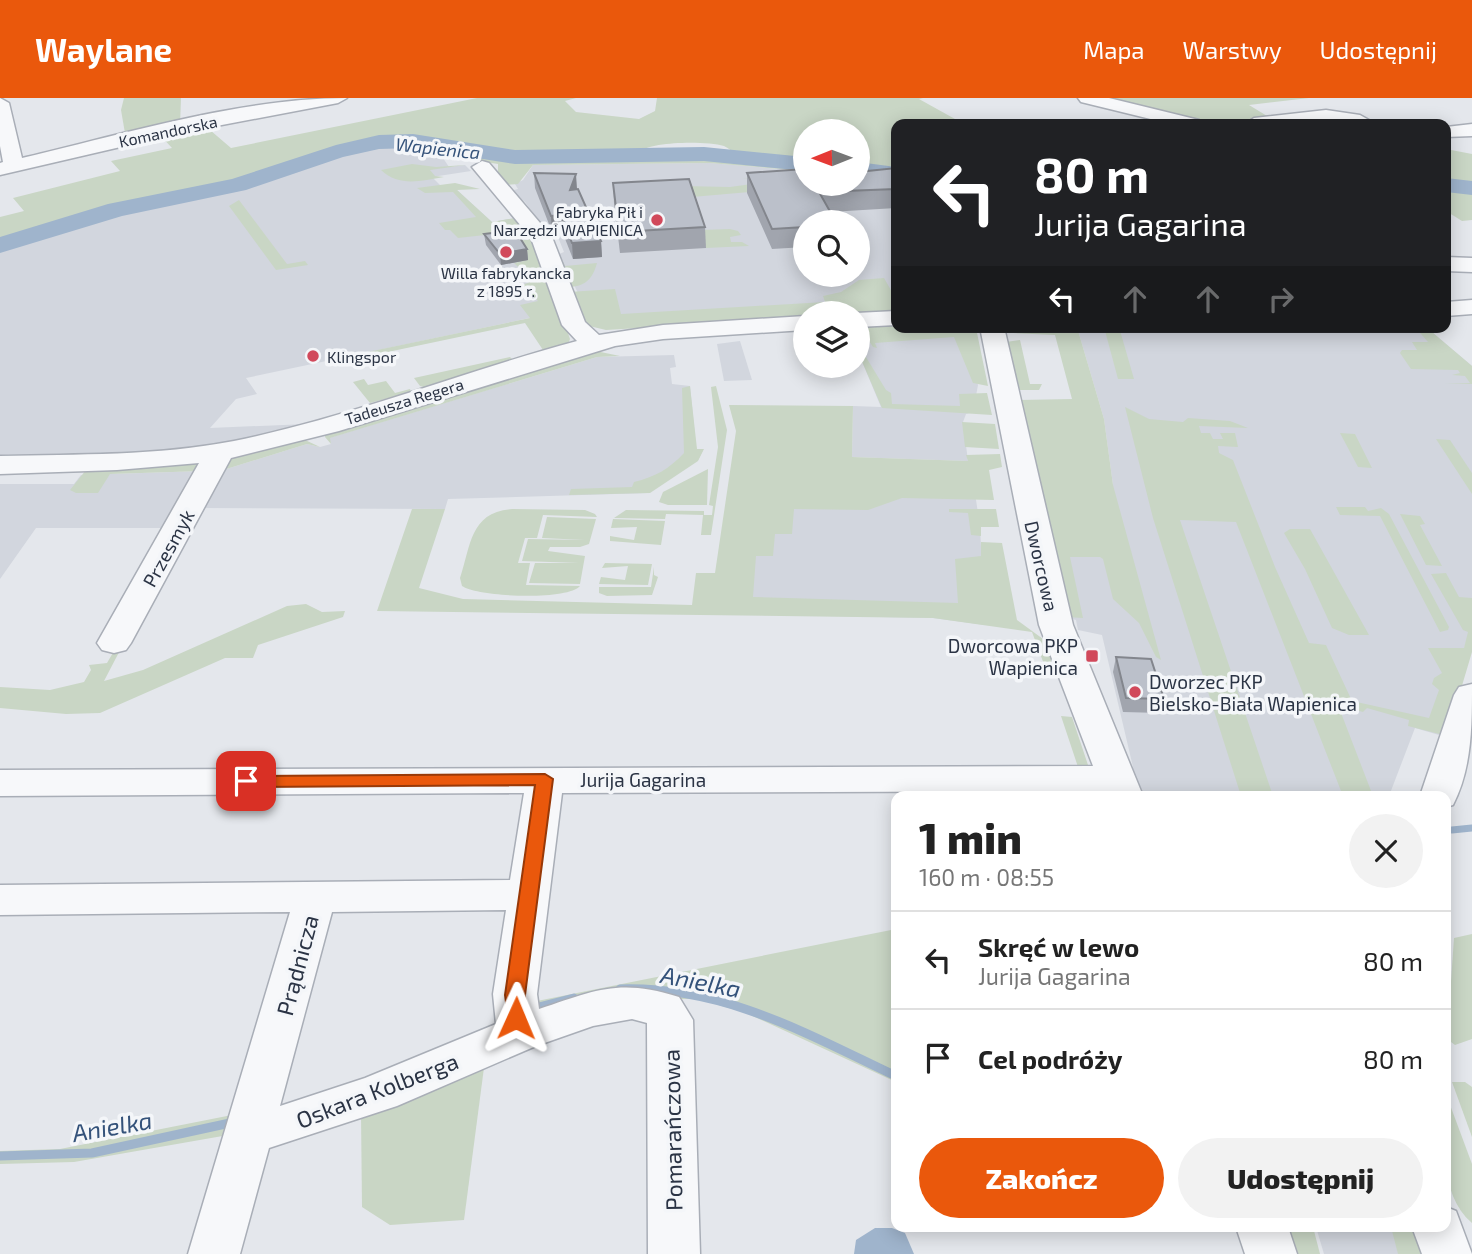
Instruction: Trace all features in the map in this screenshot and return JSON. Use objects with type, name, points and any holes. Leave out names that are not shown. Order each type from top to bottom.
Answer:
[{"type":"street","name":"Komandorska","points":[[7,168],[178,127],[338,98]]},
{"type":"street","points":[[1087,98],[1172,119]]},
{"type":"street","points":[[0,103],[7,168]]},
{"type":"street","points":[[1297,119],[1331,115],[1356,119]]},
{"type":"street","points":[[1451,132],[1472,130]]},
{"type":"street","points":[[482,167],[541,237],[574,325],[593,344]]},
{"type":"street","points":[[1451,264],[1472,265]]},
{"type":"street","points":[[1451,309],[1472,307]]},
{"type":"street","points":[[870,319],[891,318]]},
{"type":"street","name":"Tadeusza Regera","points":[[0,465],[148,459],[220,452],[302,431],[593,344],[651,333],[793,324]]},
{"type":"street","name":"Dworcowa","points":[[993,333],[1056,625],[1121,787]]},
{"type":"street","name":"Przesmyk","points":[[114,643],[220,452]]},
{"type":"street","points":[[1441,791],[1472,695]]},
{"type":"street","points":[[520,1033],[515,995],[545,779]]},
{"type":"street","name":"Jurija Gagarina","points":[[0,783],[545,779],[1121,787]]},
{"type":"street","points":[[315,897],[528,895]]},
{"type":"street","name":"Prądnicza","points":[[0,900],[315,897],[214,1254]]},
{"type":"street","name":"Oskara Kolberga","points":[[250,1130],[280,1126],[380,1092],[520,1033],[591,1009],[632,1002],[663,1009]]},
{"type":"street","name":"Pomarańczowa","points":[[663,1009],[670,1020],[674,1254]]},
{"type":"street","points":[[1264,1232],[1271,1254]]},
{"type":"shaded area","points":[[388,143],[421,144],[452,153],[443,158],[449,167],[465,165],[471,171],[432,177],[446,191],[456,189],[492,222],[515,218],[519,230],[527,240],[531,239],[538,274],[558,312],[246,378],[257,394],[236,399],[210,428],[307,424],[239,442],[193,450],[0,459],[0,248],[120,209],[241,186],[349,149]]},
{"type":"shaded area","points":[[709,163],[793,170],[793,196],[870,196],[870,181],[891,180],[891,308],[870,309],[870,301],[793,301],[793,313],[593,324],[559,254],[564,252],[556,232],[547,233],[525,202],[515,194],[514,190],[518,189],[515,184],[523,180],[533,165]]},
{"type":"shaded area","points":[[961,333],[978,385],[973,412],[966,414],[963,422],[968,461],[852,457],[853,406],[881,407],[869,378],[870,338]]},
{"type":"shaded area","points":[[1079,333],[1433,333],[1472,366],[1472,622],[1439,735],[1415,728],[1391,791],[1135,791],[1128,768],[1133,767],[1102,635],[1078,630],[1076,620],[1066,617],[1050,550],[1113,485],[1104,419]]},
{"type":"shaded area","points":[[740,341],[752,380],[724,381],[717,344]]},
{"type":"shaded area","points":[[674,355],[676,367],[670,368],[672,384],[690,386],[697,456],[648,493],[448,499],[445,509],[199,508],[220,471],[307,444],[320,447],[331,444],[329,438],[597,357]]},
{"type":"shaded area","points":[[204,471],[171,528],[36,528],[0,579],[0,484],[74,484],[81,475]]},
{"type":"shaded area","points":[[975,493],[980,527],[985,625],[933,618],[724,614],[736,502]]},
{"type":"shaded area","points":[[1317,1232],[1421,1232],[1428,1254],[1324,1254]]},
{"type":"green space","points":[[124,98],[181,98],[180,126],[126,139],[121,110]]},
{"type":"green space","points":[[477,98],[576,98],[565,101],[576,112],[639,119],[655,111],[657,98],[923,98],[919,99],[955,119],[891,119],[891,169],[870,167],[870,119],[793,119],[793,160],[746,157],[724,146],[704,143],[666,144],[637,153],[537,156],[489,151],[473,144],[416,140],[363,143],[236,184],[115,208],[0,244],[0,217],[24,211],[13,198],[120,171],[111,161],[172,148],[158,133],[203,124],[231,148]]},
{"type":"green space","points":[[1097,98],[1309,98],[1249,105],[1272,119],[1184,119]]},
{"type":"green space","points":[[1451,150],[1472,154],[1472,186],[1451,184]]},
{"type":"green space","points":[[452,153],[525,161],[691,155],[793,166],[793,170],[709,163],[533,165],[518,184],[505,185],[498,175],[498,164],[447,156]]},
{"type":"green space","points":[[412,164],[436,167],[465,165],[430,170],[435,176],[444,177],[418,181],[395,179],[381,170]]},
{"type":"green space","points":[[793,177],[793,188],[692,197],[682,186],[730,187],[759,183],[757,179],[742,178]]},
{"type":"green space","points":[[455,183],[480,189],[457,190],[492,222],[515,218],[524,228],[506,233],[504,231],[509,230],[507,227],[494,229],[503,233],[458,238],[450,230],[445,230],[439,223],[476,217],[453,192],[425,193],[417,188]]},
{"type":"green space","points":[[1451,192],[1472,194],[1472,220],[1462,221],[1451,214]]},
{"type":"green space","points":[[239,200],[287,264],[305,261],[308,265],[276,270],[229,206]]},
{"type":"green space","points":[[730,229],[741,235],[730,237],[731,242],[742,242],[749,246],[706,248],[700,230]]},
{"type":"green space","points":[[534,239],[545,274],[529,277],[514,263],[523,261],[516,241]]},
{"type":"green space","points":[[559,254],[565,266],[597,263],[591,277],[585,283],[570,287]]},
{"type":"green space","points":[[884,278],[891,290],[891,313],[870,313],[870,301],[825,301],[823,296],[841,292],[848,287],[870,287],[870,279]]},
{"type":"green space","points":[[533,281],[551,283],[570,339],[568,344],[525,356],[543,350],[525,323],[383,353],[386,357],[364,362],[358,354],[530,318],[520,305],[538,301],[522,285]]},
{"type":"green space","points":[[615,289],[621,314],[793,304],[793,319],[606,330],[585,325],[569,292]]},
{"type":"green space","points":[[891,322],[891,333],[977,333],[988,386],[973,383],[954,337],[875,343],[877,348],[870,342],[870,326]]},
{"type":"green space","points":[[1013,333],[1079,333],[1104,419],[1113,485],[1161,660],[1156,657],[1139,623],[1113,599],[1103,559],[1100,557],[1070,557],[1083,618],[1066,617],[1019,400],[1072,399],[1055,335]]},
{"type":"green space","points":[[1106,333],[1121,333],[1134,379],[1118,379]]},
{"type":"green space","points":[[1420,333],[1433,333],[1472,366],[1472,384],[1445,383],[1470,383],[1465,376],[1452,375],[1460,373],[1458,370],[1411,369],[1400,353],[1402,350],[1417,350],[1412,342],[1428,342]]},
{"type":"green space","points":[[1020,340],[1030,384],[1042,384],[1039,390],[1015,390],[1006,342]]},
{"type":"green space","points":[[591,350],[620,356],[597,357],[330,438],[331,444],[325,437],[325,434]]},
{"type":"green space","points":[[510,357],[515,362],[427,388],[420,386],[414,378]]},
{"type":"green space","points":[[870,364],[886,390],[891,393],[892,404],[960,406],[959,394],[987,393],[992,415],[882,408],[869,378]]},
{"type":"green space","points":[[364,379],[368,385],[386,381],[395,393],[410,389],[411,392],[370,403],[353,382]]},
{"type":"green space","points":[[690,386],[697,449],[704,449],[698,461],[650,493],[569,495],[571,489],[632,487],[634,482],[661,472],[678,459],[684,453],[682,388]]},
{"type":"green space","points":[[716,386],[727,430],[711,535],[701,535],[703,515],[666,514],[665,519],[614,518],[626,510],[704,511],[704,515],[712,515],[713,506],[709,505],[718,447],[711,387]]},
{"type":"green space","points":[[729,405],[853,406],[852,457],[968,461],[966,455],[1000,454],[1002,467],[989,470],[994,500],[902,498],[868,510],[794,509],[792,534],[775,534],[773,556],[756,556],[753,597],[958,603],[955,559],[981,556],[981,542],[1002,543],[1017,620],[1043,639],[1055,666],[1045,667],[1032,632],[933,618],[377,611],[412,509],[445,509],[419,588],[463,599],[692,605],[696,573],[715,573],[736,431]]},
{"type":"green space","points":[[1125,407],[1149,419],[1183,422],[1188,418],[1230,421],[1248,428],[1199,426],[1201,433],[1210,433],[1213,439],[1223,439],[1220,433],[1235,433],[1238,447],[1218,446],[1219,453],[1233,460],[1275,567],[1309,643],[1326,645],[1352,701],[1429,718],[1439,690],[1432,684],[1434,678],[1442,673],[1428,648],[1464,648],[1468,632],[1463,630],[1431,574],[1446,573],[1459,597],[1472,598],[1472,652],[1447,736],[1408,726],[1409,720],[1367,708],[1363,712],[1338,705],[1371,791],[1341,791],[1236,522],[1180,520],[1271,791],[1239,791],[1153,518]]},
{"type":"green space","points":[[962,422],[995,424],[999,449],[965,447]]},
{"type":"green space","points":[[1340,433],[1355,434],[1372,468],[1358,467]]},
{"type":"green space","points":[[303,439],[320,447],[307,444],[220,471],[227,458]]},
{"type":"green space","points":[[1436,439],[1450,440],[1472,473],[1472,494]]},
{"type":"green space","points":[[199,460],[203,471],[110,474],[98,493],[76,493],[70,490],[86,470]]},
{"type":"green space","points":[[708,469],[707,505],[668,505],[659,502],[663,492]]},
{"type":"green space","points":[[1336,507],[1365,507],[1368,511],[1381,508],[1389,514],[1449,627],[1448,630],[1440,632],[1380,516],[1340,515]]},
{"type":"green space","points":[[512,509],[585,510],[595,514],[597,517],[543,515],[537,538],[525,538],[518,563],[530,563],[526,585],[580,586],[558,594],[522,596],[485,593],[462,586],[460,578],[474,532],[488,516]]},
{"type":"green space","points":[[949,509],[996,509],[999,527],[981,527],[981,536],[971,535],[968,513],[949,512]]},
{"type":"green space","points":[[1400,514],[1420,516],[1425,524],[1420,525],[1442,566],[1426,565]]},
{"type":"green space","points":[[547,517],[596,519],[589,544],[580,547],[550,547],[548,551],[585,556],[580,584],[529,583],[535,563],[579,563],[522,561],[528,539],[585,540],[542,538]]},
{"type":"green space","points":[[613,519],[665,521],[661,545],[610,541],[610,536],[634,540],[637,527],[611,528]]},
{"type":"green space","points":[[1290,529],[1310,529],[1369,635],[1349,635],[1332,628],[1305,569],[1284,533]]},
{"type":"green space","points":[[605,563],[652,564],[648,585],[599,584],[601,577],[625,580],[628,566],[602,568]]},
{"type":"green space","points":[[654,567],[654,575],[658,577],[652,595],[607,596],[599,593],[599,587],[651,587]]},
{"type":"green space","points":[[306,604],[322,612],[345,611],[343,617],[258,645],[253,658],[225,658],[100,713],[66,714],[0,708],[0,687],[50,690],[84,682],[91,670],[89,665],[107,663],[125,632],[129,633],[104,681],[143,670],[287,606]]},
{"type":"green space","points":[[1061,716],[1072,717],[1089,768],[1079,770]]},
{"type":"green space","points":[[891,930],[891,1080],[746,1013],[698,999],[672,999],[547,1016],[527,1003]]},
{"type":"green space","points":[[1472,934],[1472,1039],[1455,1045],[1451,1042],[1454,938]]},
{"type":"green space","points":[[485,1060],[464,1220],[390,1225],[362,1207],[361,1114]]},
{"type":"green space","points":[[1452,1082],[1465,1082],[1472,1087],[1472,1137]]},
{"type":"green space","points":[[1451,1107],[1472,1164],[1472,1223],[1453,1196]]},
{"type":"green space","points":[[232,1115],[234,1134],[74,1162],[0,1164],[0,1151],[60,1149]]},
{"type":"green space","points":[[1281,1232],[1314,1232],[1320,1254],[1288,1254]]},
{"type":"green space","points":[[1392,1232],[1421,1232],[1428,1254],[1398,1254]]},
{"type":"water","points":[[875,1228],[891,1228],[891,1232],[905,1233],[914,1254],[854,1254],[856,1240]]},
{"type":"building","points":[[891,169],[891,189],[870,190],[870,171]]},
{"type":"building","points":[[793,170],[793,196],[821,196],[829,210],[793,210],[793,228],[772,229],[747,173]]},
{"type":"building","points":[[534,173],[576,174],[570,190],[578,189],[601,241],[572,243],[561,215],[551,216]]},
{"type":"building","points":[[689,179],[705,227],[619,232],[613,183]]},
{"type":"building","points":[[515,230],[527,249],[500,254],[484,234]]},
{"type":"building","points":[[1116,657],[1151,659],[1164,699],[1126,698]]},
{"type":"waterway","name":"Wapienica","points":[[0,245],[117,209],[237,185],[336,152],[379,142],[413,141],[515,157],[704,154],[793,163]]},
{"type":"waterway","name":"Wapienica","points":[[870,171],[891,173]]},
{"type":"waterway","name":"Wapienica","points":[[1451,186],[1472,188]]},
{"type":"waterway","name":"Anielka","points":[[1452,830],[1472,828]]},
{"type":"waterway","name":"Anielka","points":[[620,989],[658,990],[729,1004],[796,1029],[891,1074]]},
{"type":"waterway","name":"Anielka","points":[[531,1009],[574,998]]},
{"type":"waterway","name":"Anielka","points":[[0,1156],[92,1153],[230,1123]]},
{"type":"place","name":"Fabryka Pił i Narzędzi WAPIENICA","points":[[657,220]]},
{"type":"place","name":"Willa fabrykancka z 1895 r.","points":[[506,252]]},
{"type":"place","name":"Klingspor","points":[[313,356]]},
{"type":"place","name":"Dworcowa PKP Wapienica","points":[[1092,656]]},
{"type":"place","name":"Dworzec PKP Bielsko-Biała Wapienica","points":[[1135,692]]},
{"type":"route","points":[[246,781],[545,779],[515,995],[516,1018]]}]
